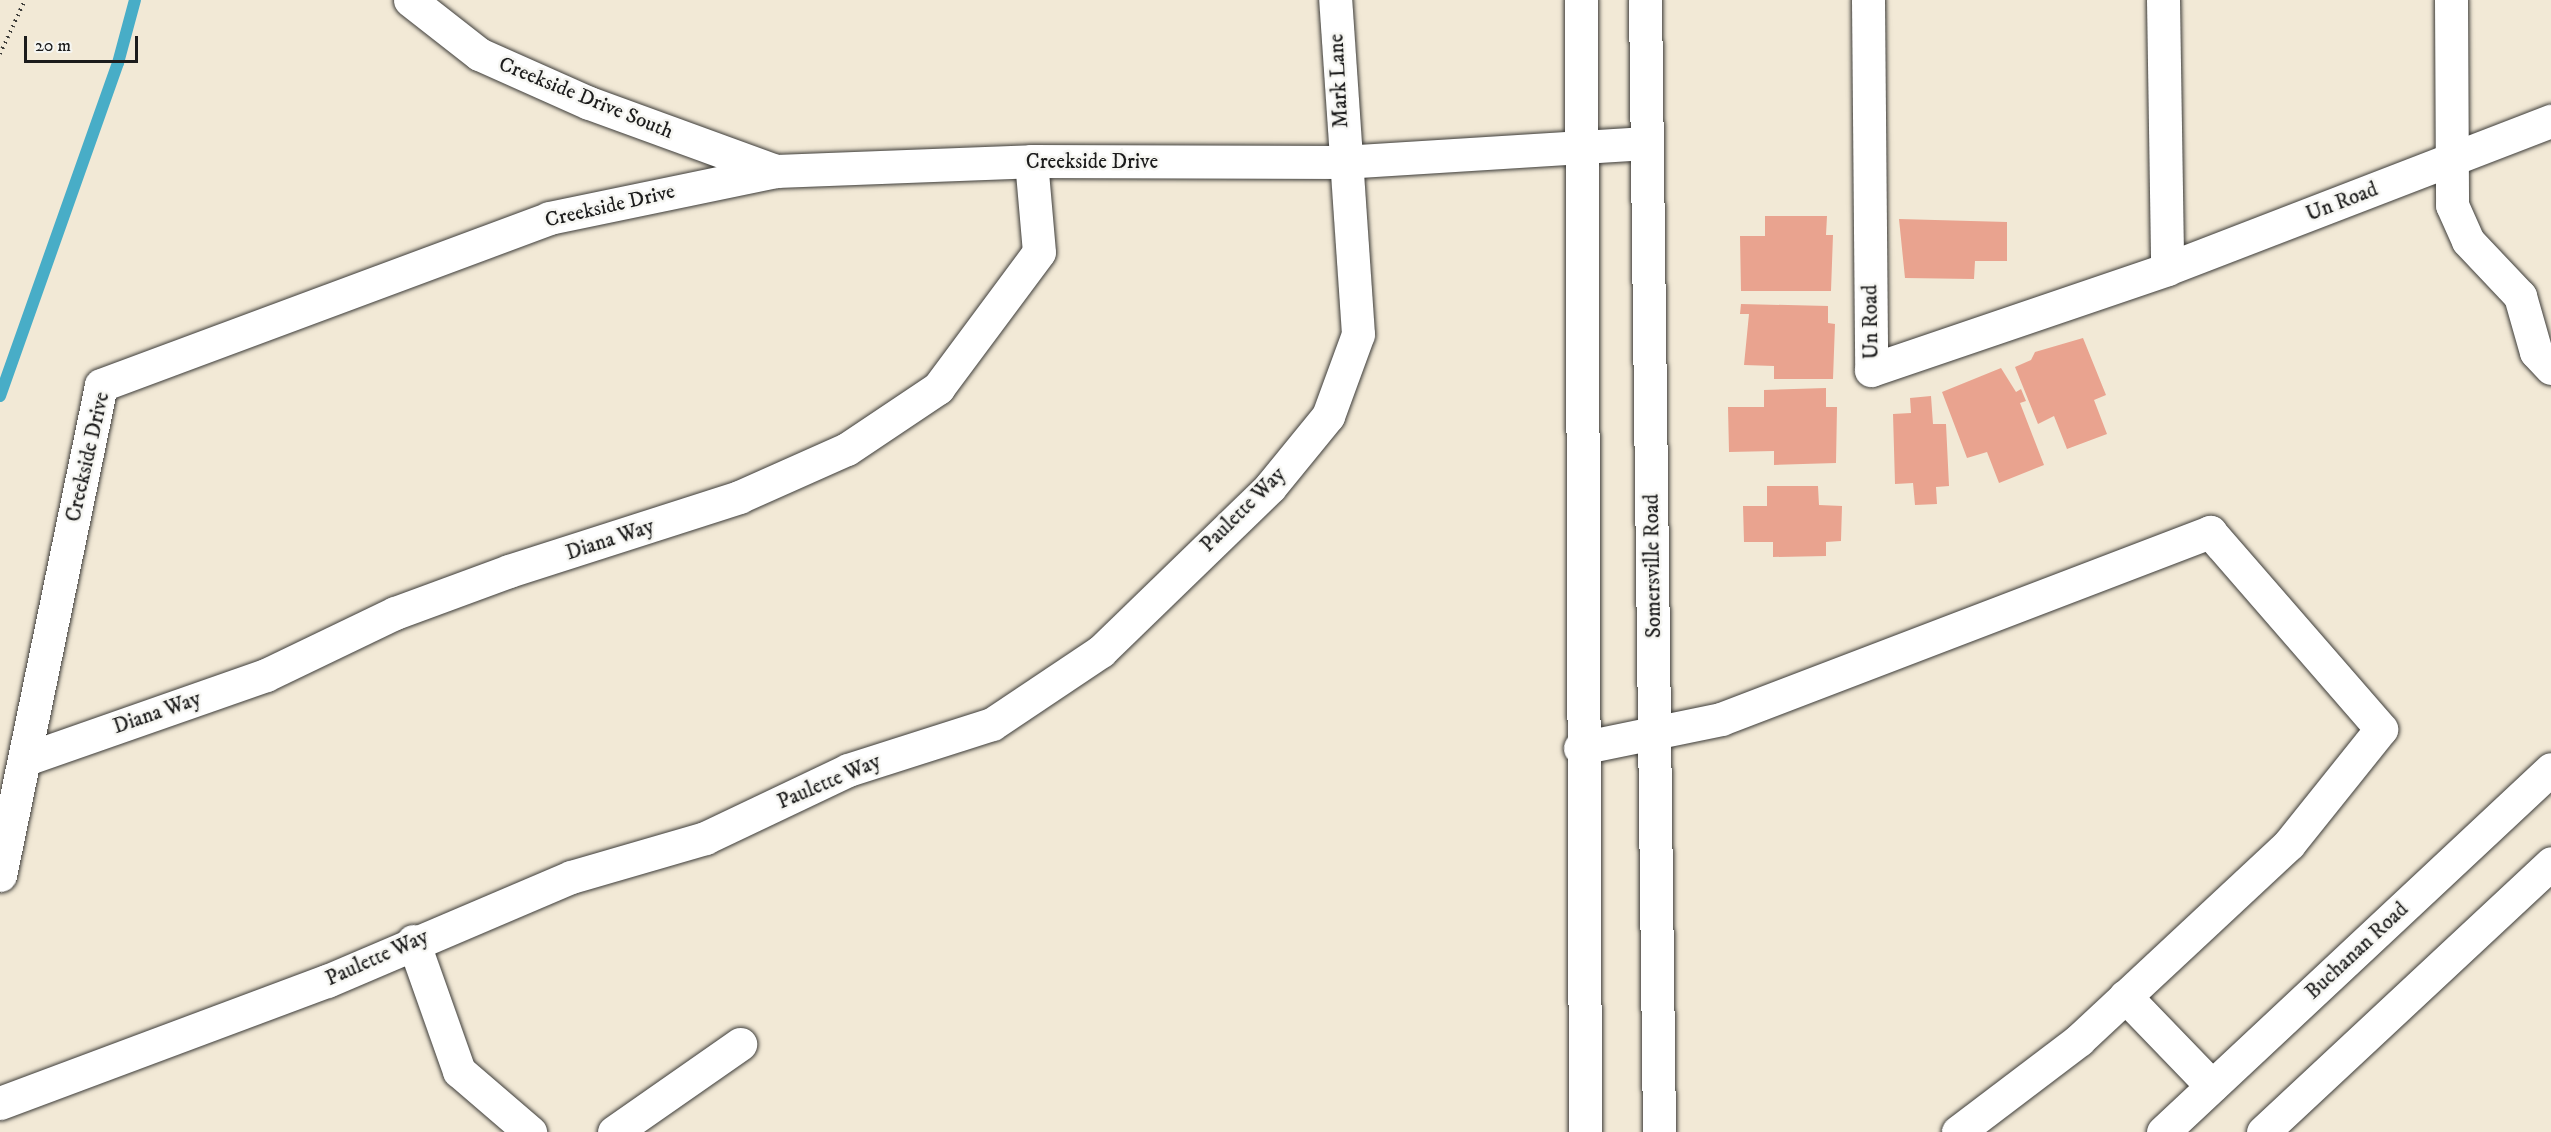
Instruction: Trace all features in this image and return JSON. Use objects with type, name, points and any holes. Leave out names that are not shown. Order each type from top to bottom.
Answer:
[{"type":"street","name":"Creekside Drive South","points":[[410,0],[480,54],[589,103],[776,171]]},
{"type":"street","name":"Mark Lane","points":[[1335,0],[1343,162]]},
{"type":"street","points":[[1581,0],[1583,144],[1580,748],[1585,1132]]},
{"type":"street","name":"Somersville Road","points":[[1645,0],[1659,1132]]},
{"type":"street","name":"Un Road","points":[[1868,0],[1871,370],[2167,269],[2551,121]]},
{"type":"street","points":[[2163,0],[2167,269]]},
{"type":"street","points":[[2451,0],[2452,205],[2468,241],[2520,296],[2536,352],[2551,368]]},
{"type":"street","name":"Creekside Drive","points":[[0,875],[26,759],[100,385],[549,218],[776,171],[1030,161],[1343,162],[1583,144],[1646,143]]},
{"type":"street","name":"Diana Way","points":[[26,759],[266,675],[395,613],[509,571],[740,497],[847,449],[938,388],[998,314],[1039,252],[1030,161]]},
{"type":"street","name":"Paulette Way","points":[[0,1104],[327,981],[413,941],[571,877],[705,838],[848,770],[992,724],[1101,651],[1270,487],[1328,416],[1358,334],[1343,162]]},
{"type":"street","points":[[2520,296],[2551,306]]},
{"type":"street","points":[[1580,748],[1721,719],[2210,532],[2381,729],[2289,844],[2079,1040],[1958,1132]]},
{"type":"street","name":"Buchanan Road","points":[[2163,1132],[2551,770]]},
{"type":"street","points":[[2263,1132],[2551,863]]},
{"type":"street","points":[[413,941],[459,1071],[530,1132]]},
{"type":"street","points":[[2125,996],[2212,1086]]},
{"type":"street","points":[[614,1132],[740,1044]]},
{"type":"path","points":[[0,54],[25,0]]},
{"type":"building","points":[[1765,216],[1827,216],[1826,235],[1833,235],[1831,291],[1741,291],[1740,236],[1765,236]]},
{"type":"building","points":[[1899,219],[2007,222],[2007,261],[1975,261],[1974,279],[1905,278]]},
{"type":"building","points":[[1741,304],[1828,306],[1828,323],[1835,324],[1833,379],[1774,379],[1774,366],[1744,365],[1749,314],[1740,314]]},
{"type":"building","points":[[2083,338],[2106,395],[2094,400],[2107,434],[2067,449],[2054,416],[2038,424],[2015,367],[2031,360],[2035,352]]},
{"type":"building","points":[[2001,368],[2016,392],[2021,389],[2026,401],[2020,403],[2044,465],[1999,483],[1987,452],[1967,458],[1942,392]]},
{"type":"building","points":[[1826,388],[1826,407],[1837,407],[1836,463],[1774,465],[1774,451],[1729,452],[1728,407],[1764,407],[1764,390]]},
{"type":"building","points":[[1931,396],[1933,424],[1946,424],[1949,486],[1936,487],[1937,504],[1915,505],[1913,483],[1895,484],[1893,414],[1911,413],[1910,398]]},
{"type":"building","points":[[1767,486],[1818,486],[1819,505],[1842,506],[1841,541],[1826,542],[1826,556],[1773,557],[1773,542],[1744,542],[1743,506],[1767,506]]},
{"type":"waterway","points":[[0,396],[118,63],[135,0]]}]
